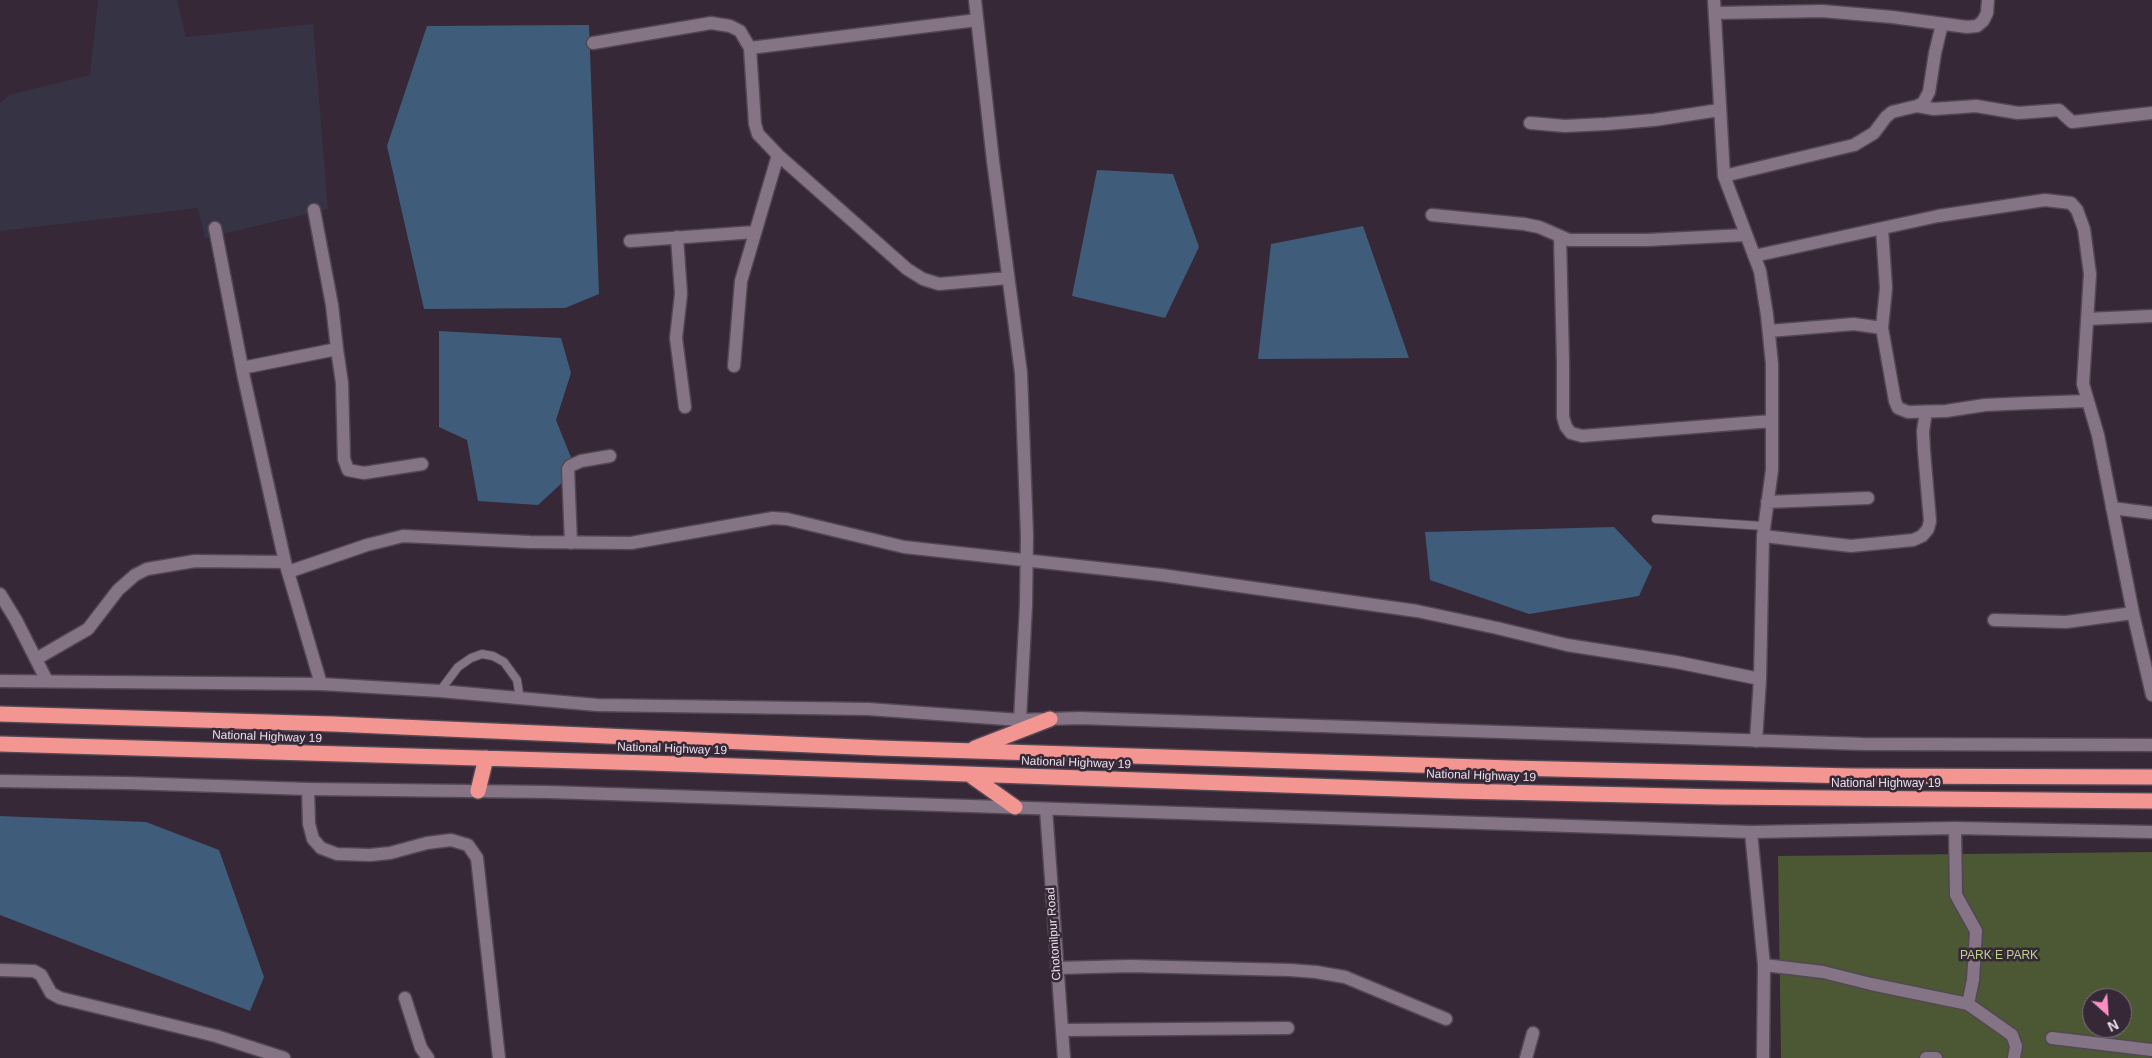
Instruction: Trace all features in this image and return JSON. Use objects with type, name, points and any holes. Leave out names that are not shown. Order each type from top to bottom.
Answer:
[{"type":"highway","points":[[0,714],[333,724],[969,750],[1698,774],[2152,777]]},
{"type":"highway","points":[[969,750],[1050,719]]},
{"type":"highway","name":"National Highway 19","points":[[0,744],[1720,797],[2152,801]]},
{"type":"highway","points":[[478,791],[486,758]]},
{"type":"highway","points":[[970,775],[1015,806]]},
{"type":"street","points":[[975,0],[992,161],[1021,373],[1027,560],[1020,720]]},
{"type":"street","points":[[1756,741],[1760,679],[1763,531],[1772,470],[1772,364],[1760,271],[1724,176],[1719,110],[1715,6],[1822,11],[1892,17],[1967,27],[1977,26],[1983,21],[1988,0]]},
{"type":"street","points":[[750,48],[977,20]]},
{"type":"street","points":[[593,43],[711,23],[730,26],[740,31],[750,48],[758,134],[778,155],[907,269],[923,279],[939,284],[1008,278]]},
{"type":"street","points":[[1724,176],[1854,145],[1874,133],[1892,112],[1923,103],[1929,92],[1942,24]]},
{"type":"street","points":[[1917,106],[1934,109],[1976,106],[2018,113],[2059,110],[2072,122],[2152,113]]},
{"type":"street","points":[[1530,123],[1565,126],[1606,124],[1654,120],[1719,110]]},
{"type":"street","points":[[734,366],[741,282],[778,155]]},
{"type":"street","points":[[1754,256],[1938,216],[2045,200],[2071,203],[2077,210],[2084,230],[2090,274],[2083,384],[2098,435],[2133,613],[2149,670],[2152,695]]},
{"type":"street","points":[[314,210],[332,305],[342,383],[344,459],[348,470],[364,473],[422,464]]},
{"type":"street","points":[[1432,215],[1524,224],[1552,232],[1569,240],[1746,235]]},
{"type":"street","points":[[215,228],[242,368],[287,567],[321,684]]},
{"type":"street","points":[[1882,229],[1886,288],[1882,328],[1890,376],[1898,408],[1908,412],[1926,412],[1994,405],[2087,401]]},
{"type":"street","points":[[630,241],[755,232]]},
{"type":"street","points":[[677,237],[680,294],[676,338],[685,407]]},
{"type":"street","points":[[1560,237],[1564,362],[1562,417],[1566,427],[1571,432],[1582,436],[1772,421]]},
{"type":"street","points":[[2087,319],[2152,316]]},
{"type":"street","points":[[1769,331],[1854,324],[1882,328]]},
{"type":"street","points":[[242,368],[337,349]]},
{"type":"street","points":[[1763,531],[1851,546],[1913,540],[1922,536],[1928,529],[1930,521],[1923,431],[1926,412]]},
{"type":"street","points":[[570,543],[568,469],[570,466],[581,461],[610,456]]},
{"type":"street","points":[[1767,502],[1868,498]]},
{"type":"street","points":[[2112,508],[2152,513]]},
{"type":"street","points":[[36,659],[88,629],[118,590],[135,575],[147,569],[195,561],[287,567],[403,536],[570,543],[630,543],[773,518],[787,519],[904,547],[1161,575],[1417,611],[1567,645],[1676,662],[1760,679]]},
{"type":"street","points":[[0,594],[16,620],[47,681]]},
{"type":"street","points":[[1994,620],[2066,622],[2133,613]]},
{"type":"street","points":[[0,681],[321,684],[596,705],[868,709],[1020,720],[1079,718],[1863,744],[2152,745]]},
{"type":"street","points":[[0,781],[308,789],[478,791],[1015,806],[1046,810],[1752,832],[1955,828],[2152,832]]},
{"type":"street","points":[[308,789],[309,824],[314,839],[321,848],[337,854],[390,853],[427,843],[451,840],[468,845],[477,858],[500,1058]]},
{"type":"street","name":"Chotonilpur Road","points":[[1046,810],[1064,1058]]},
{"type":"street","points":[[1955,828],[1956,895],[1976,931],[1973,980],[1968,1004]]},
{"type":"street","points":[[1752,832],[1764,965],[1763,1058]]},
{"type":"street","points":[[1764,965],[1823,972],[1968,1004],[2012,1035],[2016,1046],[2014,1058]]},
{"type":"street","points":[[1057,968],[1130,966],[1316,972],[1345,977],[1446,1019]]},
{"type":"street","points":[[0,970],[34,971],[41,975],[51,993],[60,998],[216,1036],[284,1058]]},
{"type":"street","points":[[405,998],[421,1048],[428,1058]]},
{"type":"street","points":[[1062,1030],[1288,1028]]},
{"type":"street","points":[[1526,1058],[1533,1033]]},
{"type":"street","points":[[2052,1038],[2152,1050]]},
{"type":"street","points":[[1926,1058],[1936,1058]]},
{"type":"lane","points":[[1656,518],[1763,531]]},
{"type":"lane","points":[[440,692],[458,667],[471,658],[482,654],[494,656],[504,662],[517,680],[520,699]]},
{"type":"shaded area","points":[[98,0],[177,0],[186,37],[313,24],[328,209],[205,238],[198,208],[0,231],[0,103],[9,95],[90,75]]},
{"type":"green space","name":"PARK E PARK","points":[[2152,852],[2152,1058],[1781,1058],[1778,856]]},
{"type":"water","points":[[589,25],[599,294],[565,308],[424,309],[387,146],[427,26]]},
{"type":"water","points":[[1097,170],[1173,174],[1199,247],[1165,318],[1072,296]]},
{"type":"water","points":[[1363,226],[1409,358],[1258,359],[1271,244]]},
{"type":"water","points":[[439,331],[561,338],[571,373],[556,420],[576,470],[538,505],[478,501],[467,440],[439,427]]},
{"type":"water","points":[[1614,527],[1652,567],[1639,596],[1529,614],[1430,580],[1425,532]]},
{"type":"water","points":[[0,816],[146,822],[219,850],[264,977],[250,1011],[0,915]]}]
